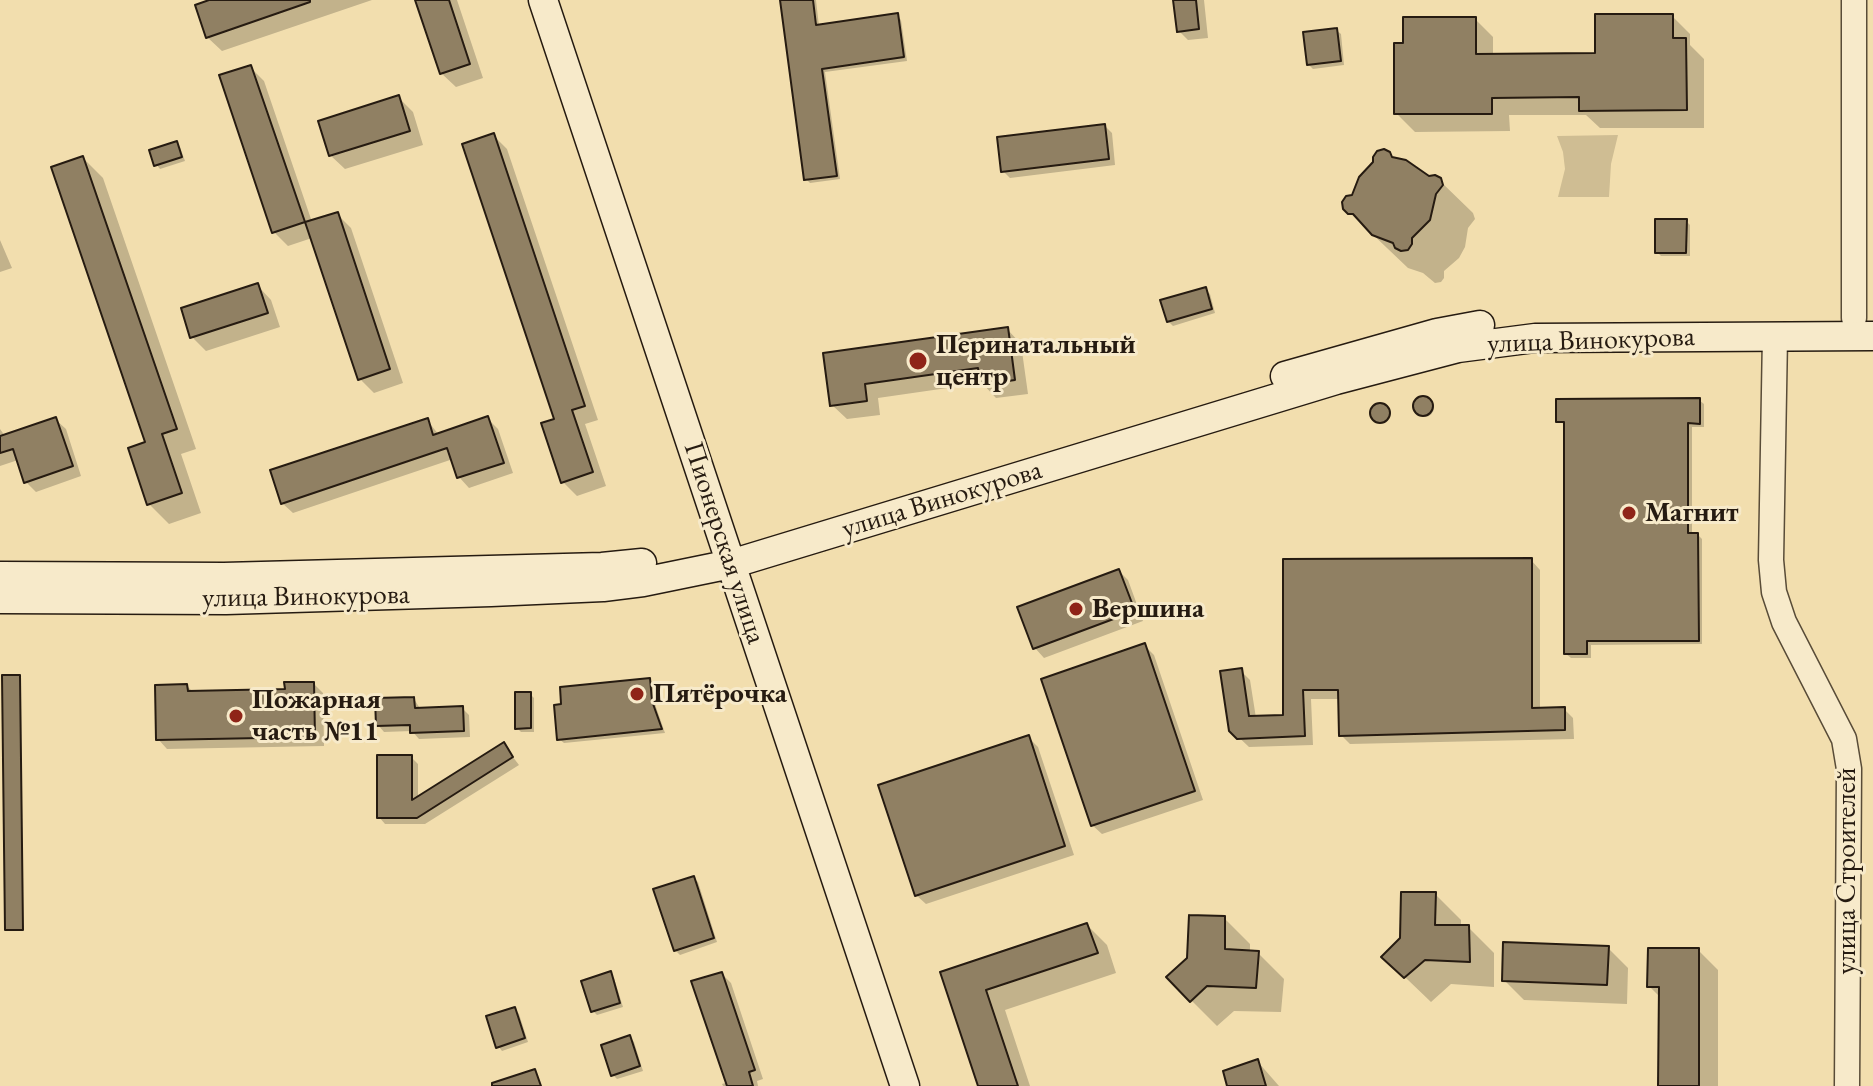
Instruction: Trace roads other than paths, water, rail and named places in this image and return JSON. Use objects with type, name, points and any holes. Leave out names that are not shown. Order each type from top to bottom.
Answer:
[{"type":"main road","name":"Пионерская улица","points":[[543,0],[905,1086]]},
{"type":"main road","name":"улица Винокурова","points":[[0,599],[226,600],[587,588],[643,582],[1151,427],[1417,358],[1535,338],[1775,327],[1863,327]]},
{"type":"main road","name":"улица Винокурова","points":[[0,576],[210,577],[602,567],[728,556]]},
{"type":"street","points":[[1854,0],[1863,327]]},
{"type":"street","name":"улица Строителей","points":[[1775,327],[1771,560],[1774,592],[1784,622],[1844,739],[1849,769],[1847,1086]]},
{"type":"place","name":"Перинатальный центр","points":[[918,361]]},
{"type":"place","name":"Магнит","points":[[1629,513]]},
{"type":"place","name":"Вершина","points":[[1076,609]]},
{"type":"place","name":"Пятёрочка","points":[[637,694]]},
{"type":"place","name":"Пожарная часть №11","points":[[236,716]]}]
